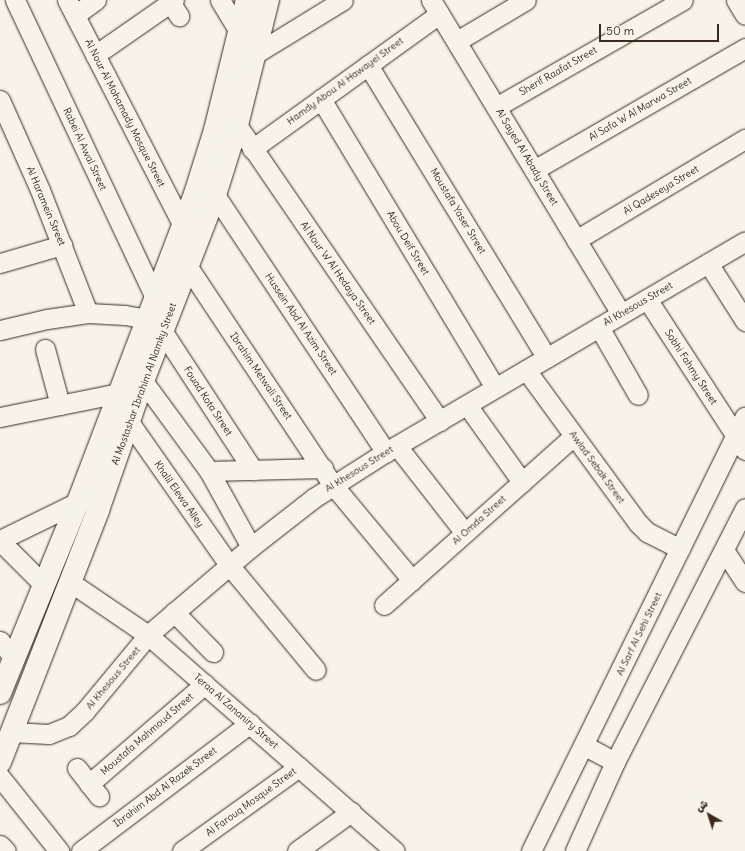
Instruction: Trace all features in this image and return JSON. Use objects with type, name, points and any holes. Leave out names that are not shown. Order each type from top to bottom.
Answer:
[{"type":"main road","name":"Al Mostashar Ibrahim Al Namky Street","points":[[0,762],[98,510],[143,381],[155,325],[155,298],[183,226],[209,149],[247,0]]},
{"type":"main road","name":"Al Mostashar Ibrahim Al Namky Street","points":[[0,693],[78,502],[119,393],[188,267],[215,195],[237,126],[268,0]]},
{"type":"main road","points":[[78,502],[98,510]]},
{"type":"street","name":"Rabei Al Awal Street","points":[[14,0],[155,298]]},
{"type":"street","points":[[71,8],[96,0]]},
{"type":"street","points":[[220,0],[239,32]]},
{"type":"street","points":[[255,54],[344,0]]},
{"type":"street","points":[[457,41],[526,0]]},
{"type":"street","name":"Sherif Raafat Street","points":[[496,107],[683,0]]},
{"type":"street","points":[[736,0],[745,15]]},
{"type":"street","points":[[95,55],[174,6]]},
{"type":"street","name":"Al Sayed Al Abady Street","points":[[435,7],[621,314]]},
{"type":"street","name":"Hamdy Abou Al Hawayel Street","points":[[252,149],[368,65],[435,7]]},
{"type":"street","name":"Al Nour Al Mohamady Mosque Street","points":[[71,8],[183,226]]},
{"type":"street","name":"Al Safa W Al Marwa Street","points":[[534,170],[745,48]]},
{"type":"street","name":"Moustafa Yaser Street","points":[[368,65],[547,358]]},
{"type":"street","name":"Abou Deif Street","points":[[321,99],[495,388]]},
{"type":"street","name":"Al Haramein Street","points":[[0,100],[62,245],[88,313]]},
{"type":"street","name":"Al Nour W Al Hedaya Street","points":[[237,126],[440,421]]},
{"type":"street","name":"Al Qadeseya Street","points":[[576,240],[745,139]]},
{"type":"street","name":"Hussein Abd Al Azim Street","points":[[215,195],[391,449],[465,533]]},
{"type":"street","name":"Al Khesous Street","points":[[11,732],[49,734],[69,726],[85,711],[148,635],[251,547],[332,485],[745,241]]},
{"type":"street","points":[[1,259],[62,245]]},
{"type":"street","points":[[708,263],[745,321]]},
{"type":"street","name":"Ibrahim Metwali Street","points":[[188,267],[323,468],[332,485],[412,580]]},
{"type":"street","name":"Sobhi Fahmy Street","points":[[647,299],[740,443]]},
{"type":"street","points":[[0,330],[47,319],[88,313],[126,315],[155,325]]},
{"type":"street","name":"Fouad Kota Street","points":[[155,325],[253,470]]},
{"type":"street","points":[[599,327],[638,395]]},
{"type":"street","points":[[45,348],[60,405]]},
{"type":"street","name":"Awlad Sebak Street","points":[[526,370],[642,528],[680,549]]},
{"type":"street","points":[[143,381],[209,471],[251,547]]},
{"type":"street","points":[[0,417],[119,393]]},
{"type":"street","points":[[467,404],[522,482]]},
{"type":"street","name":"Al Sarf Al Sehi Street","points":[[531,851],[585,746],[680,549],[740,443],[745,417]]},
{"type":"street","name":"Khalil Elewa Alley","points":[[129,422],[229,565],[316,670]]},
{"type":"street","name":"Al Omda Street","points":[[384,605],[574,436]]},
{"type":"street","points":[[209,471],[323,468]]},
{"type":"street","points":[[44,585],[0,540],[78,502]]},
{"type":"street","points":[[574,851],[615,762],[745,508]]},
{"type":"street","points":[[724,550],[745,582]]},
{"type":"street","name":"Teraa Al Zananiry Street","points":[[70,582],[148,635],[394,851]]},
{"type":"street","points":[[174,612],[213,652]]},
{"type":"street","points":[[0,641],[14,658]]},
{"type":"street","name":"Moustafa Mahmoud Street","points":[[77,768],[94,790],[205,684]]},
{"type":"street","name":"Ibrahim Abd Al Razek Street","points":[[81,851],[250,723]]},
{"type":"street","points":[[585,746],[615,762]]},
{"type":"street","name":"Al Farouq Mosque Street","points":[[182,851],[299,766]]},
{"type":"street","points":[[0,777],[59,851]]},
{"type":"street","points":[[297,851],[351,812]]},
{"type":"street","points":[[0,845],[6,851]]}]
